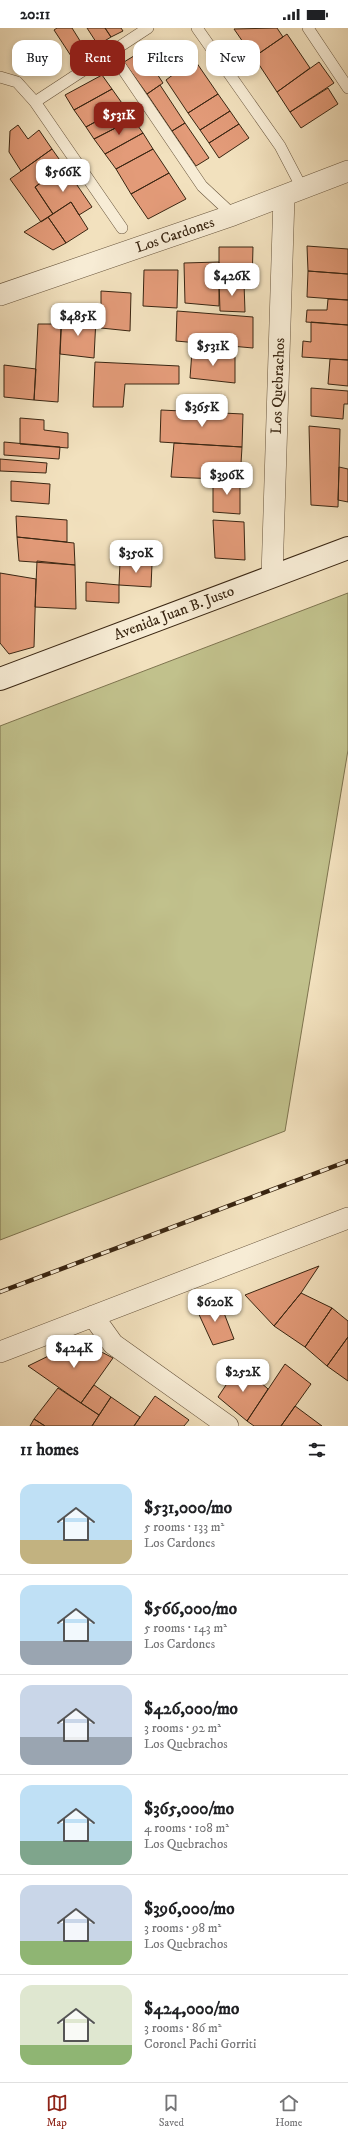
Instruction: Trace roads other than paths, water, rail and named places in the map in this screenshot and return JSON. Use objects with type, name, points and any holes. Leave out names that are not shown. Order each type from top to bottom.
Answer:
[{"type":"street","name":"Los Cardones","points":[[0,295],[233,215],[348,171]]},
{"type":"street","name":"Los Quebrachos","points":[[272,576],[293,193]]},
{"type":"street","name":"Avenida Juan B. Justo","points":[[0,679],[348,548]]},
{"type":"street","points":[[0,1352],[348,1218]]},
{"type":"street","points":[[92,1316],[113,1344],[228,1426]]},
{"type":"lane","points":[[197,28],[280,146],[293,193]]},
{"type":"lane","points":[[308,28],[348,88]]},
{"type":"lane","points":[[125,42],[142,29]]},
{"type":"lane","points":[[125,73],[202,186],[233,215]]},
{"type":"lane","points":[[35,102],[75,76]]},
{"type":"lane","points":[[0,77],[17,82],[35,102],[122,228]]},
{"type":"railway","points":[[0,1292],[348,1161]]}]
